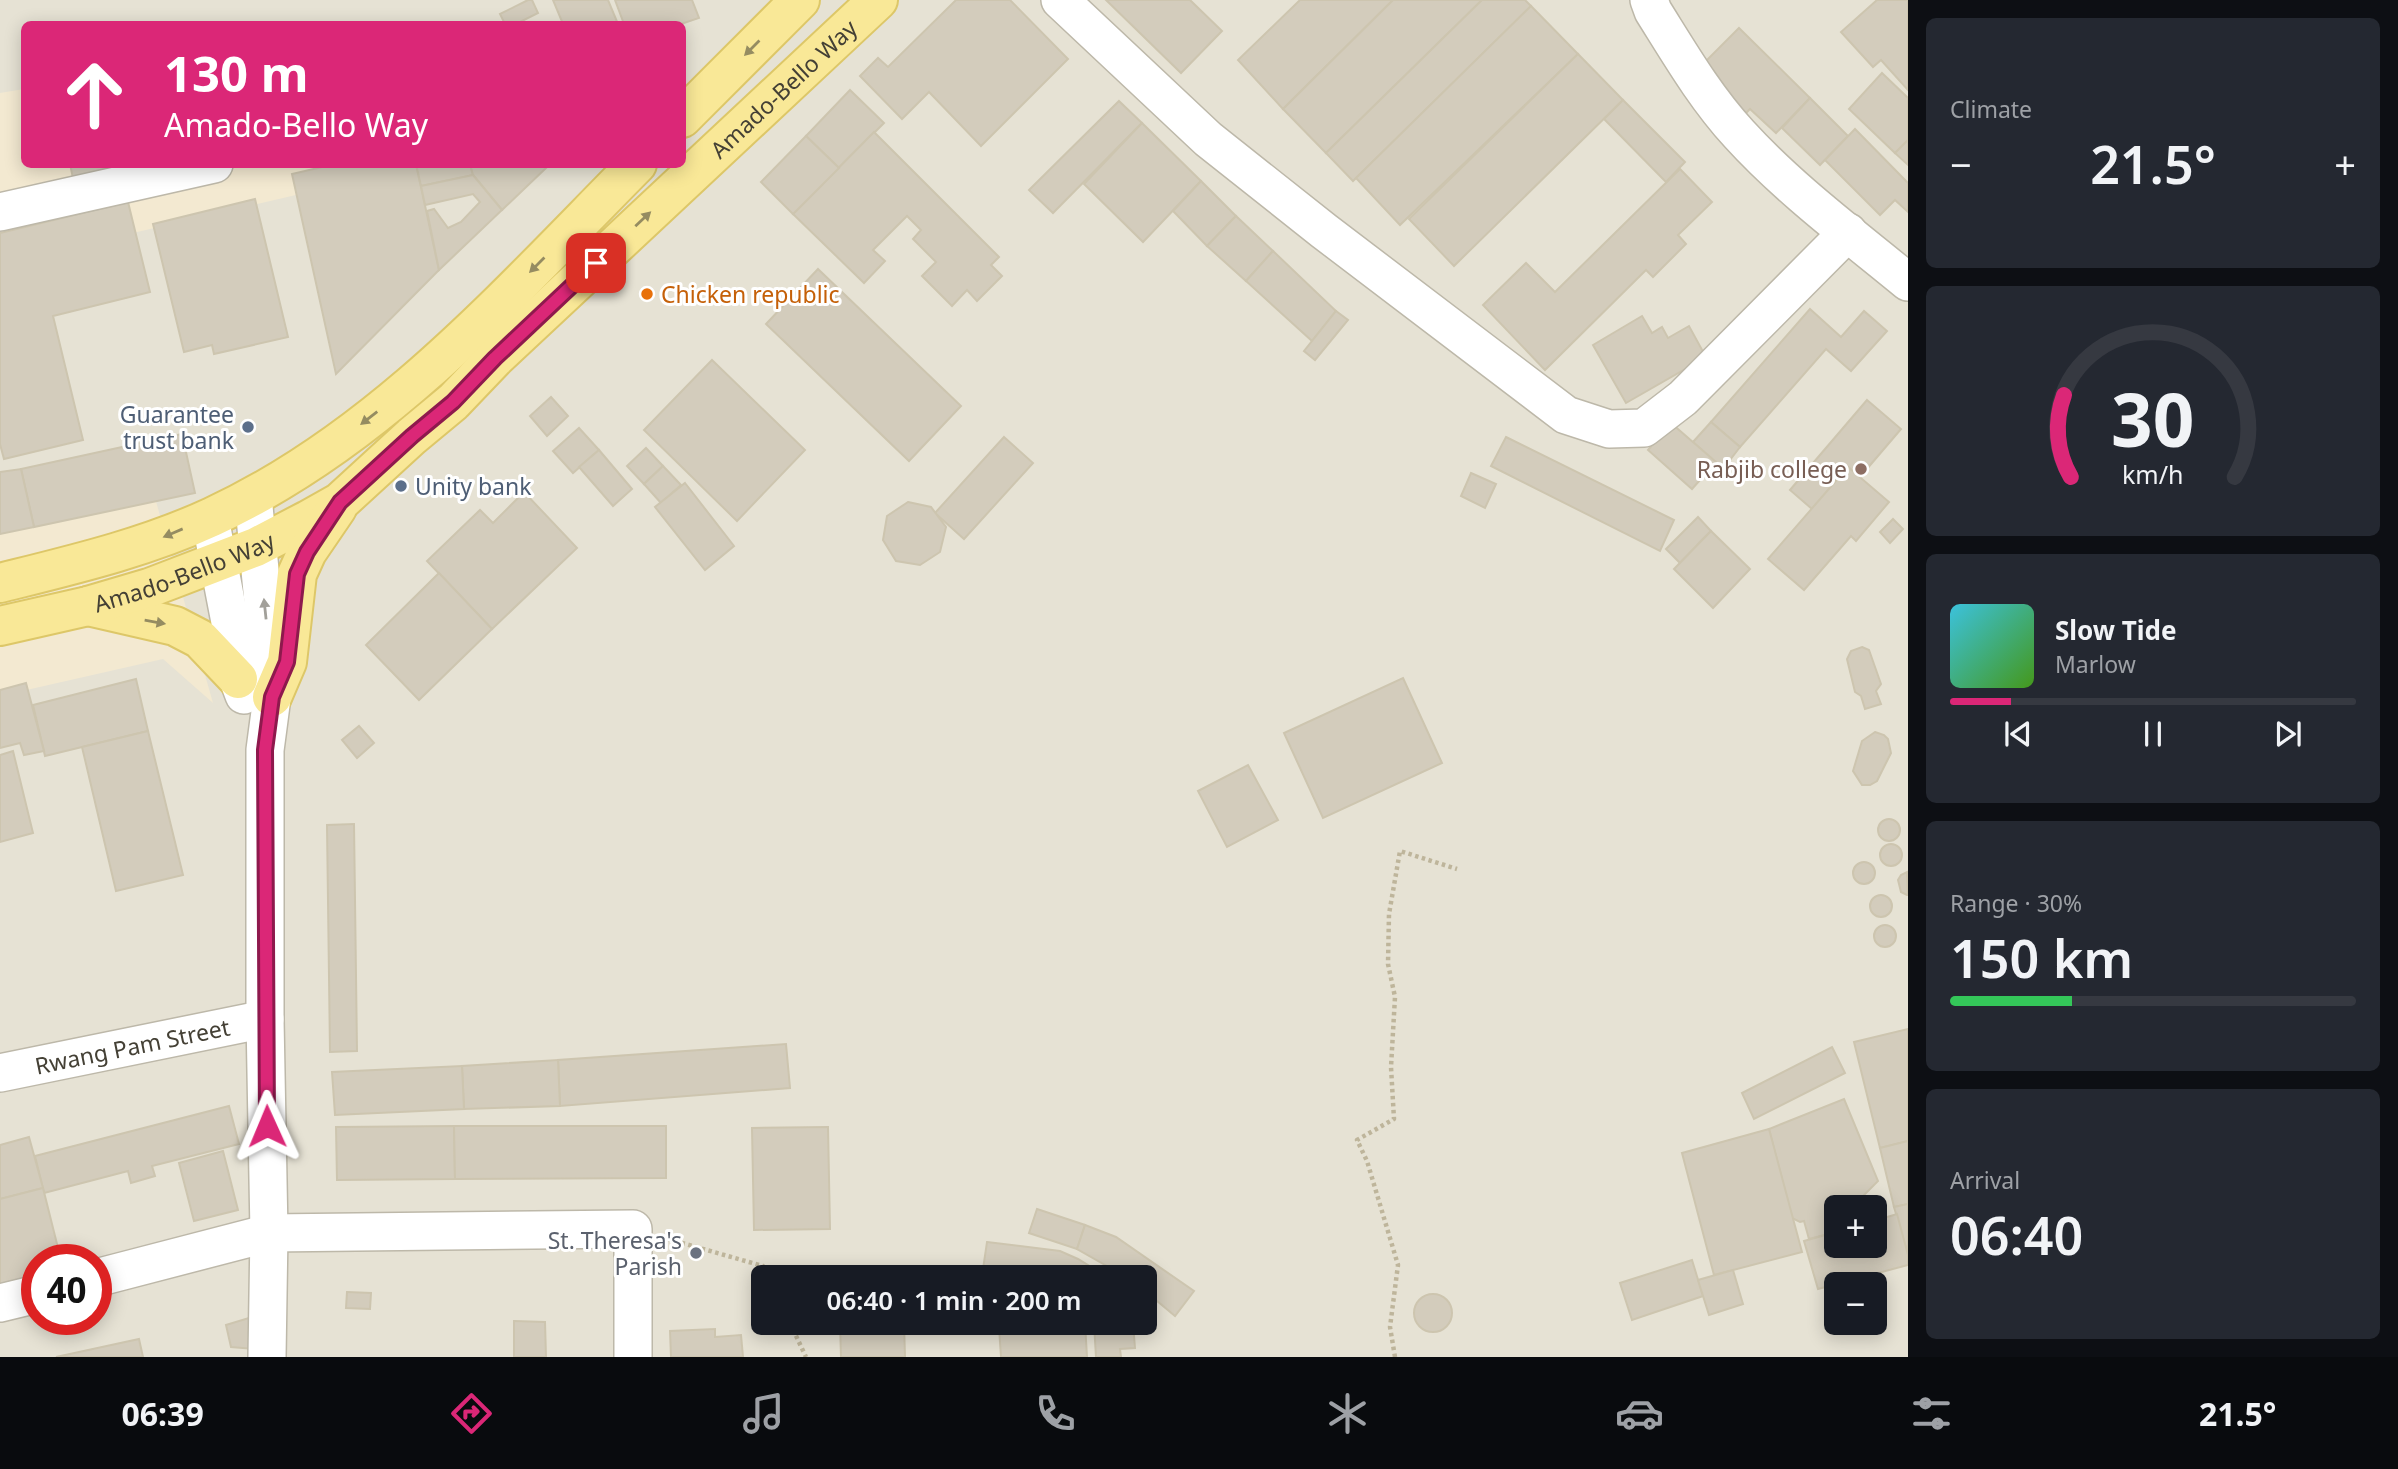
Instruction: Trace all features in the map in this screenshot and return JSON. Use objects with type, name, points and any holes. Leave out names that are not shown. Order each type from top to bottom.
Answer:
[{"type":"main road","points":[[690,103],[800,0]]},
{"type":"main road","name":"Amado-Bello Way","points":[[0,626],[88,606],[149,588],[256,547],[340,502],[453,402],[495,358],[878,0]]},
{"type":"main road","name":"Amado-Bello Way","points":[[0,583],[126,550],[210,518],[305,466],[429,369],[483,319],[632,168]]},
{"type":"main road","points":[[272,697],[287,662],[297,574],[307,552],[340,502]]},
{"type":"main road","points":[[88,606],[174,626],[200,639],[238,679]]},
{"type":"street","points":[[1060,0],[1208,139],[1324,231],[1566,415],[1609,429],[1644,428],[1684,398],[1848,232]]},
{"type":"street","points":[[1648,0],[1696,80],[1738,133],[1786,181],[1908,282]]},
{"type":"street","points":[[0,212],[196,168]]},
{"type":"street","points":[[253,496],[272,697],[265,750],[265,1019],[269,1233],[267,1357]]},
{"type":"street","points":[[210,518],[238,679],[265,750]]},
{"type":"street","name":"Rwang Pam Street","points":[[0,1073],[265,1019]]},
{"type":"street","points":[[112,1274],[269,1233],[633,1229],[633,1357]]},
{"type":"street","points":[[0,1303],[21,1298]]},
{"type":"path","points":[[1395,1357],[1390,1327],[1398,1265],[1367,1161],[1357,1140],[1394,1119],[1391,1067],[1395,997],[1388,964],[1389,914],[1400,851],[1457,869]]},
{"type":"path","points":[[633,1229],[759,1265]]},
{"type":"path","points":[[796,1335],[806,1357]]},
{"type":"shaded area","points":[[0,0],[1908,0],[1908,1357],[0,1357]]},
{"type":"shaded area","points":[[21,90],[21,168],[412,168],[0,264],[0,93]]},
{"type":"shaded area","points":[[144,459],[213,703],[163,659],[0,696],[0,490]]},
{"type":"building","points":[[528,0],[532,0],[538,13],[522,21],[504,21],[500,14]]},
{"type":"building","points":[[553,0],[608,0],[617,21],[562,21]]},
{"type":"building","points":[[615,0],[692,0],[699,18],[686,22],[623,21]]},
{"type":"building","points":[[956,0],[1010,0],[1068,59],[981,146],[929,92],[902,119],[860,76],[878,58],[888,67]]},
{"type":"building","points":[[1106,0],[1190,0],[1222,31],[1181,73]]},
{"type":"building","points":[[1300,0],[1393,0],[1283,109],[1238,60]]},
{"type":"building","points":[[1393,0],[1482,0],[1326,153],[1283,109]]},
{"type":"building","points":[[1482,0],[1525,0],[1531,6],[1353,181],[1326,153]]},
{"type":"building","points":[[1877,0],[1908,0],[1908,90],[1881,60],[1873,67],[1841,32]]},
{"type":"building","points":[[1531,6],[1578,54],[1400,225],[1356,178]]},
{"type":"building","points":[[1739,28],[1810,98],[1776,133],[1750,109],[1746,113],[1700,67]]},
{"type":"building","points":[[1578,54],[1623,100],[1454,266],[1409,219]]},
{"type":"building","points":[[1882,73],[1908,98],[1908,140],[1895,153],[1849,109]]},
{"type":"building","points":[[850,90],[884,123],[839,168],[806,136]]},
{"type":"building","points":[[1810,98],[1848,136],[1820,165],[1782,128]]},
{"type":"building","points":[[1623,100],[1685,162],[1666,182],[1604,119]]},
{"type":"building","points":[[1119,101],[1142,123],[1053,213],[1029,190]]},
{"type":"building","points":[[1142,123],[1201,181],[1143,242],[1084,184]]},
{"type":"building","points":[[1855,129],[1908,183],[1908,212],[1895,200],[1880,215],[1825,160]]},
{"type":"building","points":[[874,132],[999,257],[991,265],[1002,276],[977,301],[967,290],[952,306],[922,276],[936,262],[913,239],[921,230],[907,216],[873,250],[885,261],[864,283],[793,214]]},
{"type":"building","points":[[806,136],[839,168],[793,214],[761,182]]},
{"type":"building","points":[[1908,140],[1908,165],[1895,153]]},
{"type":"building","points":[[71,168],[129,168],[74,183]]},
{"type":"building","points":[[318,168],[417,168],[439,270],[336,374],[292,174]]},
{"type":"building","points":[[417,168],[471,168],[473,175],[421,186]]},
{"type":"building","points":[[471,168],[546,168],[502,210],[473,175]]},
{"type":"building","points":[[1680,169],[1712,202],[1678,235],[1686,244],[1653,277],[1646,270],[1545,370],[1483,305],[1526,263],[1555,292]]},
{"type":"building","points":[[473,175],[502,210],[439,270],[427,211],[434,209],[448,228],[461,222],[480,202],[473,194],[425,205],[421,186]]},
{"type":"building","points":[[1201,181],[1236,216],[1207,246],[1173,211]]},
{"type":"building","points":[[255,199],[288,337],[214,354],[212,345],[184,352],[153,224]]},
{"type":"building","points":[[128,202],[150,292],[53,316],[83,440],[4,459],[0,444],[0,233]]},
{"type":"building","points":[[1236,216],[1273,251],[1246,281],[1207,246]]},
{"type":"building","points":[[1273,251],[1336,311],[1312,341],[1246,281]]},
{"type":"building","points":[[818,269],[961,406],[909,461],[766,324]]},
{"type":"building","points":[[1810,309],[1841,337],[1864,311],[1887,331],[1851,371],[1826,349],[1740,447],[1711,422]]},
{"type":"building","points":[[1336,311],[1348,320],[1315,360],[1304,351]]},
{"type":"building","points":[[1642,316],[1652,333],[1662,327],[1668,338],[1689,326],[1706,357],[1626,403],[1593,345]]},
{"type":"building","points":[[712,360],[805,450],[737,521],[644,430]]},
{"type":"building","points":[[551,397],[568,416],[547,436],[530,416]]},
{"type":"building","points":[[1867,400],[1901,429],[1860,477],[1848,467],[1812,509],[1790,490]]},
{"type":"building","points":[[1711,422],[1740,447],[1723,469],[1693,442]]},
{"type":"building","points":[[1671,423],[1716,462],[1692,489],[1648,450]]},
{"type":"building","points":[[579,428],[599,450],[573,473],[553,451]]},
{"type":"building","points":[[182,434],[195,493],[34,527],[21,469]]},
{"type":"building","points":[[1004,437],[1033,463],[964,539],[935,513]]},
{"type":"building","points":[[1506,437],[1674,520],[1660,551],[1491,466]]},
{"type":"building","points":[[646,448],[663,466],[644,484],[627,466]]},
{"type":"building","points":[[599,450],[632,489],[613,506],[579,467]]},
{"type":"building","points":[[663,466],[681,485],[661,503],[644,484]]},
{"type":"building","points":[[1848,467],[1889,502],[1856,541],[1851,536],[1804,590],[1768,559]]},
{"type":"building","points":[[21,469],[34,527],[0,534],[0,472]]},
{"type":"building","points":[[1471,473],[1496,484],[1485,508],[1461,496]]},
{"type":"building","points":[[685,483],[734,546],[705,570],[655,507]]},
{"type":"building","points":[[524,492],[577,548],[492,629],[427,561],[480,510],[493,523]]},
{"type":"building","points":[[908,502],[931,507],[946,527],[940,552],[920,565],[896,561],[883,540],[887,516]]},
{"type":"building","points":[[1698,517],[1711,531],[1680,563],[1666,549]]},
{"type":"building","points":[[1893,519],[1903,529],[1890,543],[1880,532]]},
{"type":"building","points":[[1711,531],[1750,569],[1713,608],[1674,569]]},
{"type":"building","points":[[439,573],[492,629],[419,700],[366,645]]},
{"type":"building","points":[[1862,647],[1869,650],[1881,684],[1876,691],[1881,704],[1865,709],[1861,696],[1855,692],[1847,659],[1851,651]]},
{"type":"building","points":[[1403,678],[1442,763],[1323,818],[1284,733]]},
{"type":"building","points":[[136,679],[148,731],[45,756],[33,705]]},
{"type":"building","points":[[26,683],[44,751],[24,755],[20,743],[0,748],[0,690]]},
{"type":"building","points":[[359,726],[374,743],[357,758],[342,740]]},
{"type":"building","points":[[148,731],[183,875],[116,891],[82,747]]},
{"type":"building","points":[[1875,732],[1888,739],[1891,753],[1877,781],[1862,785],[1853,771],[1862,741]]},
{"type":"building","points":[[13,751],[33,833],[0,842],[0,755]]},
{"type":"building","points":[[1248,765],[1278,820],[1227,847],[1198,791]]},
{"type":"building","points":[[1889,819],[1897,822],[1900,830],[1897,838],[1889,841],[1881,838],[1878,830],[1881,822]]},
{"type":"building","points":[[354,824],[357,1051],[330,1052],[327,825]]},
{"type":"building","points":[[1891,844],[1899,847],[1902,855],[1899,863],[1891,866],[1883,863],[1880,855],[1883,847]]},
{"type":"building","points":[[1864,862],[1872,865],[1875,873],[1872,881],[1864,884],[1856,881],[1853,873],[1856,865]]},
{"type":"building","points":[[1907,872],[1908,895],[1901,892],[1898,880]]},
{"type":"building","points":[[1881,895],[1889,898],[1892,906],[1889,914],[1881,917],[1873,914],[1870,906],[1873,898]]},
{"type":"building","points":[[1885,925],[1893,928],[1896,936],[1893,944],[1885,947],[1877,944],[1874,936],[1877,928]]},
{"type":"building","points":[[1908,1029],[1908,1141],[1880,1148],[1854,1042]]},
{"type":"building","points":[[786,1044],[790,1088],[560,1106],[558,1060]]},
{"type":"building","points":[[1832,1047],[1845,1073],[1754,1119],[1742,1093]]},
{"type":"building","points":[[558,1060],[560,1106],[464,1109],[462,1066]]},
{"type":"building","points":[[462,1066],[464,1109],[335,1115],[332,1072]]},
{"type":"building","points":[[1844,1099],[1878,1181],[1864,1195],[1824,1195],[1824,1235],[1809,1239],[1804,1221],[1792,1218],[1769,1129]]},
{"type":"building","points":[[229,1106],[239,1144],[152,1166],[155,1176],[131,1183],[128,1171],[44,1193],[35,1156]]},
{"type":"building","points":[[454,1126],[455,1179],[337,1180],[336,1127]]},
{"type":"building","points":[[454,1126],[666,1126],[666,1178],[455,1179]]},
{"type":"building","points":[[828,1127],[830,1229],[754,1230],[752,1128]]},
{"type":"building","points":[[1769,1129],[1802,1252],[1714,1275],[1682,1153]]},
{"type":"building","points":[[29,1137],[43,1188],[0,1199],[0,1145]]},
{"type":"building","points":[[1908,1141],[1908,1204],[1894,1207],[1880,1148]]},
{"type":"building","points":[[223,1151],[238,1210],[194,1221],[179,1163]]},
{"type":"building","points":[[43,1188],[57,1244],[21,1244],[21,1295],[0,1300],[0,1199]]},
{"type":"building","points":[[1908,1204],[1908,1255],[1894,1207]]},
{"type":"building","points":[[1037,1209],[1085,1225],[1077,1249],[1029,1233]]},
{"type":"building","points":[[1897,1214],[1908,1255],[1908,1265],[1882,1272],[1824,1272],[1824,1287],[1818,1289],[1804,1241],[1824,1235],[1824,1258],[1887,1258],[1887,1217]]},
{"type":"building","points":[[1085,1225],[1116,1237],[1156,1265],[1105,1265],[1077,1249]]},
{"type":"building","points":[[987,1242],[1060,1251],[1088,1265],[984,1265]]},
{"type":"building","points":[[1692,1260],[1703,1296],[1632,1320],[1620,1283]]},
{"type":"building","points":[[1157,1265],[1194,1291],[1175,1316],[1157,1301]]},
{"type":"building","points":[[1733,1270],[1743,1304],[1709,1315],[1698,1280]]},
{"type":"building","points":[[347,1292],[371,1293],[370,1309],[346,1308]]},
{"type":"building","points":[[1433,1294],[1446,1300],[1452,1313],[1446,1326],[1433,1332],[1420,1326],[1414,1313],[1420,1300]]},
{"type":"building","points":[[252,1317],[254,1349],[231,1347],[226,1325]]},
{"type":"building","points":[[514,1321],[545,1322],[546,1357],[514,1357]]},
{"type":"building","points":[[715,1329],[715,1337],[741,1335],[743,1357],[671,1357],[670,1331]]},
{"type":"building","points":[[840,1335],[904,1335],[905,1357],[841,1357]]},
{"type":"building","points":[[1000,1335],[1086,1335],[1087,1357],[1001,1357]]},
{"type":"building","points":[[1095,1335],[1134,1335],[1135,1348],[1120,1349],[1121,1357],[1096,1357]]},
{"type":"building","points":[[139,1339],[143,1357],[56,1357]]},
{"type":"place","name":"Chicken republic","points":[[647,294]]},
{"type":"place","name":"Guarantee trust bank","points":[[248,427]]},
{"type":"place","name":"Rabjib college","points":[[1861,469]]},
{"type":"place","name":"Unity bank","points":[[401,486]]},
{"type":"place","name":"St. Theresa's Parish","points":[[696,1253]]},
{"type":"route","points":[[267,1126],[265,750],[272,697],[287,662],[297,574],[307,552],[340,502],[453,402],[495,358],[596,263]]}]
